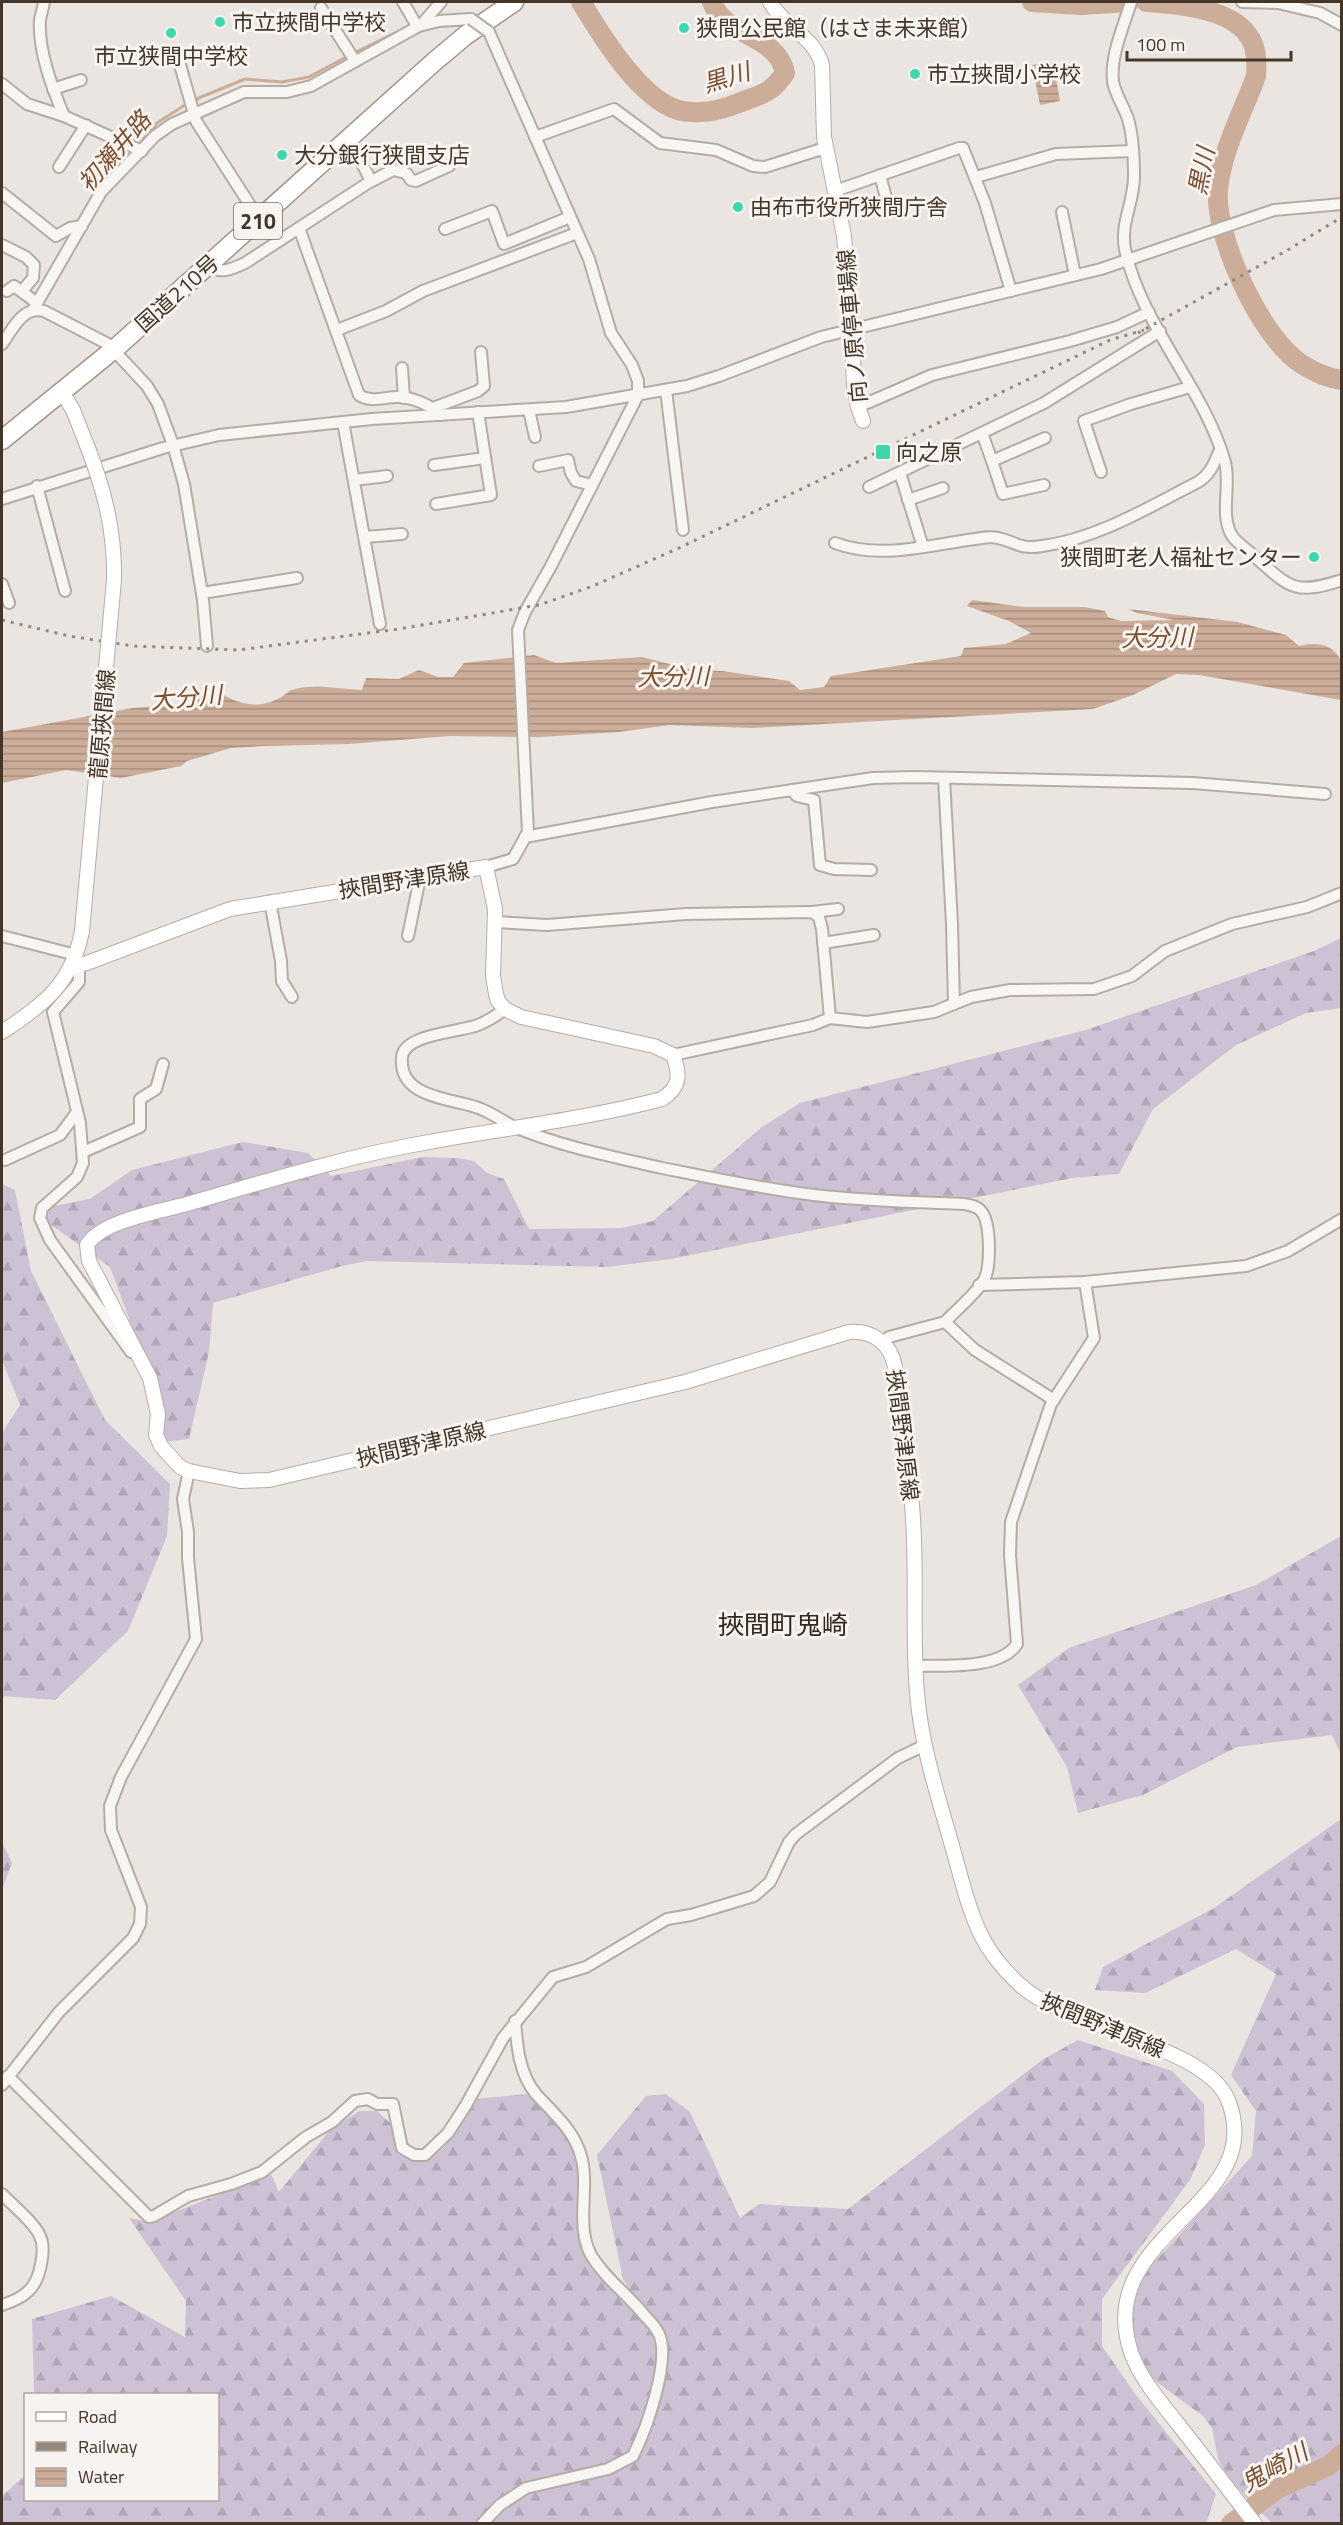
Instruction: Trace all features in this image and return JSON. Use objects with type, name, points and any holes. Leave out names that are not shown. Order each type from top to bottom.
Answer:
[{"type":"highway","name":"国道210号","points":[[2,440],[114,350],[451,47],[514,2]]},
{"type":"main road","name":"向ノ原停車場線","points":[[770,2],[781,19],[810,41],[819,55],[823,74],[825,148],[844,236],[854,386],[863,421]]},
{"type":"main road","name":"龍原挾間線","points":[[2,1032],[33,1011],[52,994],[75,962],[82,932],[88,884],[114,580],[114,550],[110,518],[88,448],[73,410],[62,392]]},
{"type":"main road","name":"挾間野津原線","points":[[75,962],[217,913],[270,901],[486,867],[496,922],[494,983],[498,1001],[505,1009]]},
{"type":"main road","points":[[505,1009],[521,1017],[654,1046],[673,1055]]},
{"type":"main road","name":"挾間野津原線","points":[[673,1055],[679,1071],[679,1081],[671,1094],[662,1099],[516,1128],[428,1142],[328,1165],[132,1220],[101,1231],[87,1245],[89,1261],[147,1371],[156,1405],[158,1442],[180,1467],[189,1471],[240,1481],[270,1479],[685,1382],[849,1332],[865,1333],[884,1343],[892,1353],[895,1367],[912,1502],[916,1584],[915,1666],[918,1706],[925,1744],[969,1905],[981,1936],[1000,1965],[1025,1990],[1047,2004],[1197,2066],[1217,2083],[1227,2097],[1232,2111],[1234,2136],[1227,2164],[1218,2180],[1149,2253],[1137,2270],[1127,2297],[1126,2328],[1132,2356],[1142,2376],[1255,2523]]},
{"type":"street","points":[[44,2],[40,19],[41,35],[53,89],[64,116]]},
{"type":"street","points":[[403,2],[419,26]]},
{"type":"street","points":[[419,26],[441,2]]},
{"type":"street","points":[[1242,2],[1270,2],[1299,8],[1325,15],[1341,25]]},
{"type":"street","points":[[1131,4],[1118,47],[1113,78],[1116,93],[1128,117],[1132,151],[1134,182],[1124,227],[1128,261],[1149,312],[1190,387],[1225,462],[1228,484],[1226,508],[1231,535],[1288,585],[1301,589],[1320,588],[1341,580]]},
{"type":"street","points":[[321,8],[354,61]]},
{"type":"street","points":[[2,344],[23,315],[35,306],[101,192],[165,128],[216,102],[244,92],[287,92],[311,86],[419,26],[439,21],[471,19],[489,32],[589,260],[610,333],[632,365],[638,381],[638,395],[525,612],[518,630],[517,646],[528,820],[525,837],[513,859],[486,867]]},
{"type":"street","points":[[178,58],[198,125],[260,219]]},
{"type":"street","points":[[53,89],[81,80]]},
{"type":"street","points":[[2,84],[27,104],[64,116],[142,151]]},
{"type":"street","points":[[535,137],[614,109],[660,143],[716,150],[753,166],[765,167],[825,148]]},
{"type":"street","points":[[59,167],[86,125]]},
{"type":"street","points":[[349,138],[371,181]]},
{"type":"street","points":[[835,191],[961,147],[965,150],[994,228],[1011,291]]},
{"type":"street","points":[[976,177],[1056,154],[1132,151]]},
{"type":"street","points":[[209,265],[216,271],[240,266],[371,181],[393,170],[406,173],[411,180],[416,181],[449,166]]},
{"type":"street","points":[[880,175],[889,209]]},
{"type":"street","points":[[2,193],[56,236],[70,228],[82,226]]},
{"type":"street","points":[[2,499],[37,486],[173,445],[219,435],[437,411],[529,410],[576,405],[704,382],[811,340],[1128,261],[1274,210],[1341,204]]},
{"type":"street","points":[[445,229],[492,211],[504,244],[570,218]]},
{"type":"street","points":[[1062,212],[1075,275]]},
{"type":"street","points":[[299,228],[359,395],[372,399],[404,398],[437,411],[478,392],[484,386],[481,352]]},
{"type":"street","points":[[337,330],[386,311],[423,291],[577,233]]},
{"type":"street","points":[[2,245],[26,257],[34,265],[35,273],[22,291]]},
{"type":"street","points":[[7,291],[14,286],[22,291],[35,306],[97,336],[114,350],[155,398],[173,445],[184,484],[202,593],[207,646]]},
{"type":"street","points":[[858,407],[932,375],[1070,341],[1117,327],[1149,312]]},
{"type":"street","points":[[869,487],[1044,403],[1160,331]]},
{"type":"street","points":[[402,368],[404,398]]},
{"type":"street","points":[[1101,472],[1084,421],[1131,404],[1190,387]]},
{"type":"street","points":[[666,390],[683,530]]},
{"type":"street","points":[[529,410],[535,437]]},
{"type":"street","points":[[436,504],[491,495],[478,412]]},
{"type":"street","points":[[343,422],[380,624]]},
{"type":"street","points":[[982,433],[1003,494],[1044,485]]},
{"type":"street","points":[[992,461],[1046,438]]},
{"type":"street","points":[[835,543],[866,551],[923,548],[997,537],[1020,547],[1042,546],[1088,534],[1116,523],[1206,477],[1220,450]]},
{"type":"street","points":[[434,465],[485,458]]},
{"type":"street","points":[[538,466],[568,460],[576,481],[592,485]]},
{"type":"street","points":[[900,473],[923,548]]},
{"type":"street","points":[[354,480],[387,476]]},
{"type":"street","points":[[37,486],[65,591]]},
{"type":"street","points":[[908,500],[943,488]]},
{"type":"street","points":[[365,537],[402,534]]},
{"type":"street","points":[[202,593],[297,578]]},
{"type":"street","points":[[2,584],[9,603]]},
{"type":"street","points":[[525,837],[712,802],[873,778],[1193,783],[1325,794]]},
{"type":"street","points":[[944,778],[954,1004]]},
{"type":"street","points":[[792,790],[797,796],[813,800],[819,865],[834,869],[871,870]]},
{"type":"street","points":[[408,936],[420,878]]},
{"type":"street","points":[[673,1055],[813,1025],[830,1018],[867,1022],[905,1018],[934,1012],[971,997],[1010,990],[1094,989],[1132,976],[1165,951],[1232,924],[1306,907],[1341,893]]},
{"type":"street","points":[[270,901],[278,938],[282,981],[292,997]]},
{"type":"street","points":[[496,922],[547,925],[686,914],[812,912],[838,909]]},
{"type":"street","points":[[812,912],[819,917],[830,1018]]},
{"type":"street","points":[[823,943],[874,935]]},
{"type":"street","points":[[2,936],[75,962],[79,982],[53,1012],[77,1112],[83,1152],[81,1170],[78,1177],[42,1208],[40,1213],[42,1224],[50,1240],[147,1371]]},
{"type":"street","points":[[505,1009],[477,1026],[421,1039],[403,1052],[402,1063],[409,1081],[424,1094],[482,1109],[516,1128],[608,1156],[724,1181],[814,1195],[964,1204],[977,1208],[983,1213],[988,1235],[988,1259],[984,1279],[945,1322],[890,1337],[884,1343]]},
{"type":"street","points":[[83,1152],[140,1126],[140,1099],[156,1089],[163,1064]]},
{"type":"street","points":[[5,1160],[60,1135],[77,1112]]},
{"type":"street","points":[[979,1285],[1085,1282],[1246,1266],[1288,1251],[1341,1219]]},
{"type":"street","points":[[915,1666],[992,1661],[1007,1655],[1017,1644],[1010,1555],[1011,1522],[1054,1400],[1094,1338],[1085,1282]]},
{"type":"street","points":[[945,1322],[975,1350],[1054,1400]]},
{"type":"street","points":[[189,1471],[183,1499],[188,1532],[188,1558],[196,1639],[121,1777],[110,1806],[111,1830],[141,1907],[139,1929],[134,1938],[59,2012],[5,2081],[144,2213],[154,2217],[188,2196],[231,2184],[262,2172],[357,2100],[370,2099],[377,2104],[393,2104],[402,2148],[414,2156],[428,2154],[457,2120],[493,2053],[515,2021],[553,1977],[586,1967],[667,1919],[715,1909],[754,1896],[762,1891],[773,1878],[789,1842],[796,1834],[898,1758],[925,1744]]},
{"type":"street","points":[[482,2523],[500,2505],[526,2488],[608,2469],[633,2456],[652,2401],[663,2357],[659,2334],[644,2314],[605,2276],[590,2252],[585,2231],[581,2155],[558,2116],[535,2093],[525,2078],[517,2043],[515,2021]]},
{"type":"street","points":[[2,2194],[36,2230],[41,2238],[42,2249],[39,2274],[33,2287],[18,2300],[2,2305]]},
{"type":"green space","points":[[1341,938],[1341,1008],[1306,1013],[1236,1045],[1153,1109],[1119,1174],[1072,1178],[671,1259],[606,1267],[367,1261],[342,1266],[213,1303],[209,1352],[189,1439],[163,1442],[164,1413],[110,1267],[43,1219],[49,1207],[90,1199],[132,1170],[243,1142],[308,1153],[331,1176],[423,1157],[474,1161],[487,1173],[504,1179],[529,1229],[621,1228],[653,1221],[762,1127],[800,1103],[1086,1030],[1314,951]]},
{"type":"green space","points":[[2,1184],[15,1190],[31,1271],[105,1420],[170,1484],[167,1536],[128,1631],[55,1700],[4,1696],[2,1701],[2,1433],[20,1405],[2,1360]]},
{"type":"green space","points":[[1341,1536],[1341,1755],[1332,1735],[1237,1747],[1143,1795],[1078,1813],[1067,1767],[1018,1685],[1069,1648],[1256,1585]]},
{"type":"green space","points":[[1341,1819],[1341,2523],[1272,2523],[1227,2475],[1218,2459],[1212,2428],[1203,2416],[1154,2380],[1136,2355],[1131,2327],[1134,2296],[1148,2269],[1252,2156],[1256,2111],[1231,2075],[1276,1974],[1236,1949],[1145,1993],[1095,1990],[1103,1967],[1214,1908]]},
{"type":"green space","points":[[2,1842],[12,1863],[2,1889]]},
{"type":"green space","points":[[1078,2040],[1172,2071],[1204,2104],[1205,2145],[1190,2180],[1102,2299],[1102,2346],[1136,2395],[1216,2494],[1206,2523],[2,2524],[2,2496],[24,2476],[24,2501],[219,2501],[219,2393],[34,2393],[32,2319],[111,2296],[185,2337],[186,2301],[129,2218],[149,2222],[271,2174],[279,2192],[330,2130],[359,2111],[377,2111],[390,2123],[398,2154],[413,2159],[426,2158],[436,2154],[453,2136],[472,2099],[529,2094],[572,2138],[587,2241],[605,2276],[644,2314],[657,2342],[659,2334],[623,2279],[597,2155],[646,2096],[666,2094],[690,2112],[740,2218],[759,2204],[848,2209],[1042,2060]]},
{"type":"water","points":[[1053,62],[1060,101],[1040,105],[1032,65]]},
{"type":"water","name":"大分川","points":[[972,600],[1023,607],[1084,607],[1105,611],[1108,617],[1121,621],[1174,620],[1128,609],[1238,622],[1286,635],[1299,646],[1323,645],[1333,650],[1341,661],[1341,700],[1199,675],[1176,674],[1133,695],[1093,709],[752,728],[670,725],[619,732],[541,737],[450,736],[349,744],[231,748],[187,761],[181,766],[121,778],[66,770],[2,783],[2,732],[133,708],[184,704],[218,692],[233,700],[255,705],[271,702],[299,688],[362,690],[366,678],[399,679],[419,670],[438,677],[453,677],[464,663],[534,655],[556,663],[642,657],[693,670],[722,671],[789,681],[800,690],[824,687],[831,676],[961,656],[964,648],[1006,644],[1031,633],[1009,621],[967,606]]},
{"type":"waterway","name":"黒川","points":[[581,2],[610,48],[649,93],[678,110],[693,112],[722,109],[759,96],[775,86],[785,73],[780,60],[772,50],[727,22],[718,14],[712,2]]},
{"type":"waterway","name":"黒川","points":[[1032,2],[1081,5],[1129,2]]},
{"type":"waterway","name":"黒川","points":[[1146,2],[1186,6],[1215,13],[1239,26],[1251,39],[1256,54],[1256,76],[1228,146],[1220,174],[1219,209],[1224,232],[1242,284],[1255,308],[1285,350],[1310,369],[1342,380]]},
{"type":"waterway","name":"初瀬井路","points":[[354,53],[405,28]]},
{"type":"waterway","name":"初瀬井路","points":[[194,100],[245,79],[282,82],[309,77],[348,56]]},
{"type":"waterway","name":"初瀬井路","points":[[137,147],[157,123],[188,103]]},
{"type":"waterway","name":"初瀬井路","points":[[78,222],[94,194]]},
{"type":"waterway","name":"鬼崎川","points":[[1231,2524],[1277,2489],[1328,2466],[1342,2454]]},
{"type":"railway","points":[[1138,333],[1286,251],[1342,217]]},
{"type":"railway","points":[[2,620],[69,636],[133,646],[238,650],[399,629],[539,605],[593,586],[679,548],[1110,340],[1144,330]]},
{"type":"place","name":"市立挾間中学校","points":[[220,22]]},
{"type":"place","name":"狭間公民館（はさま未来館）","points":[[684,28]]},
{"type":"place","name":"市立狭間中学校","points":[[171,33]]},
{"type":"place","name":"市立挾間小学校","points":[[915,74]]},
{"type":"place","name":"大分銀行狭間支店","points":[[282,155]]},
{"type":"place","name":"由布市役所狭間庁舎","points":[[738,207]]},
{"type":"place","name":"向之原","points":[[883,452]]},
{"type":"place","name":"狭間町老人福祉センター","points":[[1314,557]]},
{"type":"district","name":"挾間町鬼崎","points":[[783,1624]]}]
